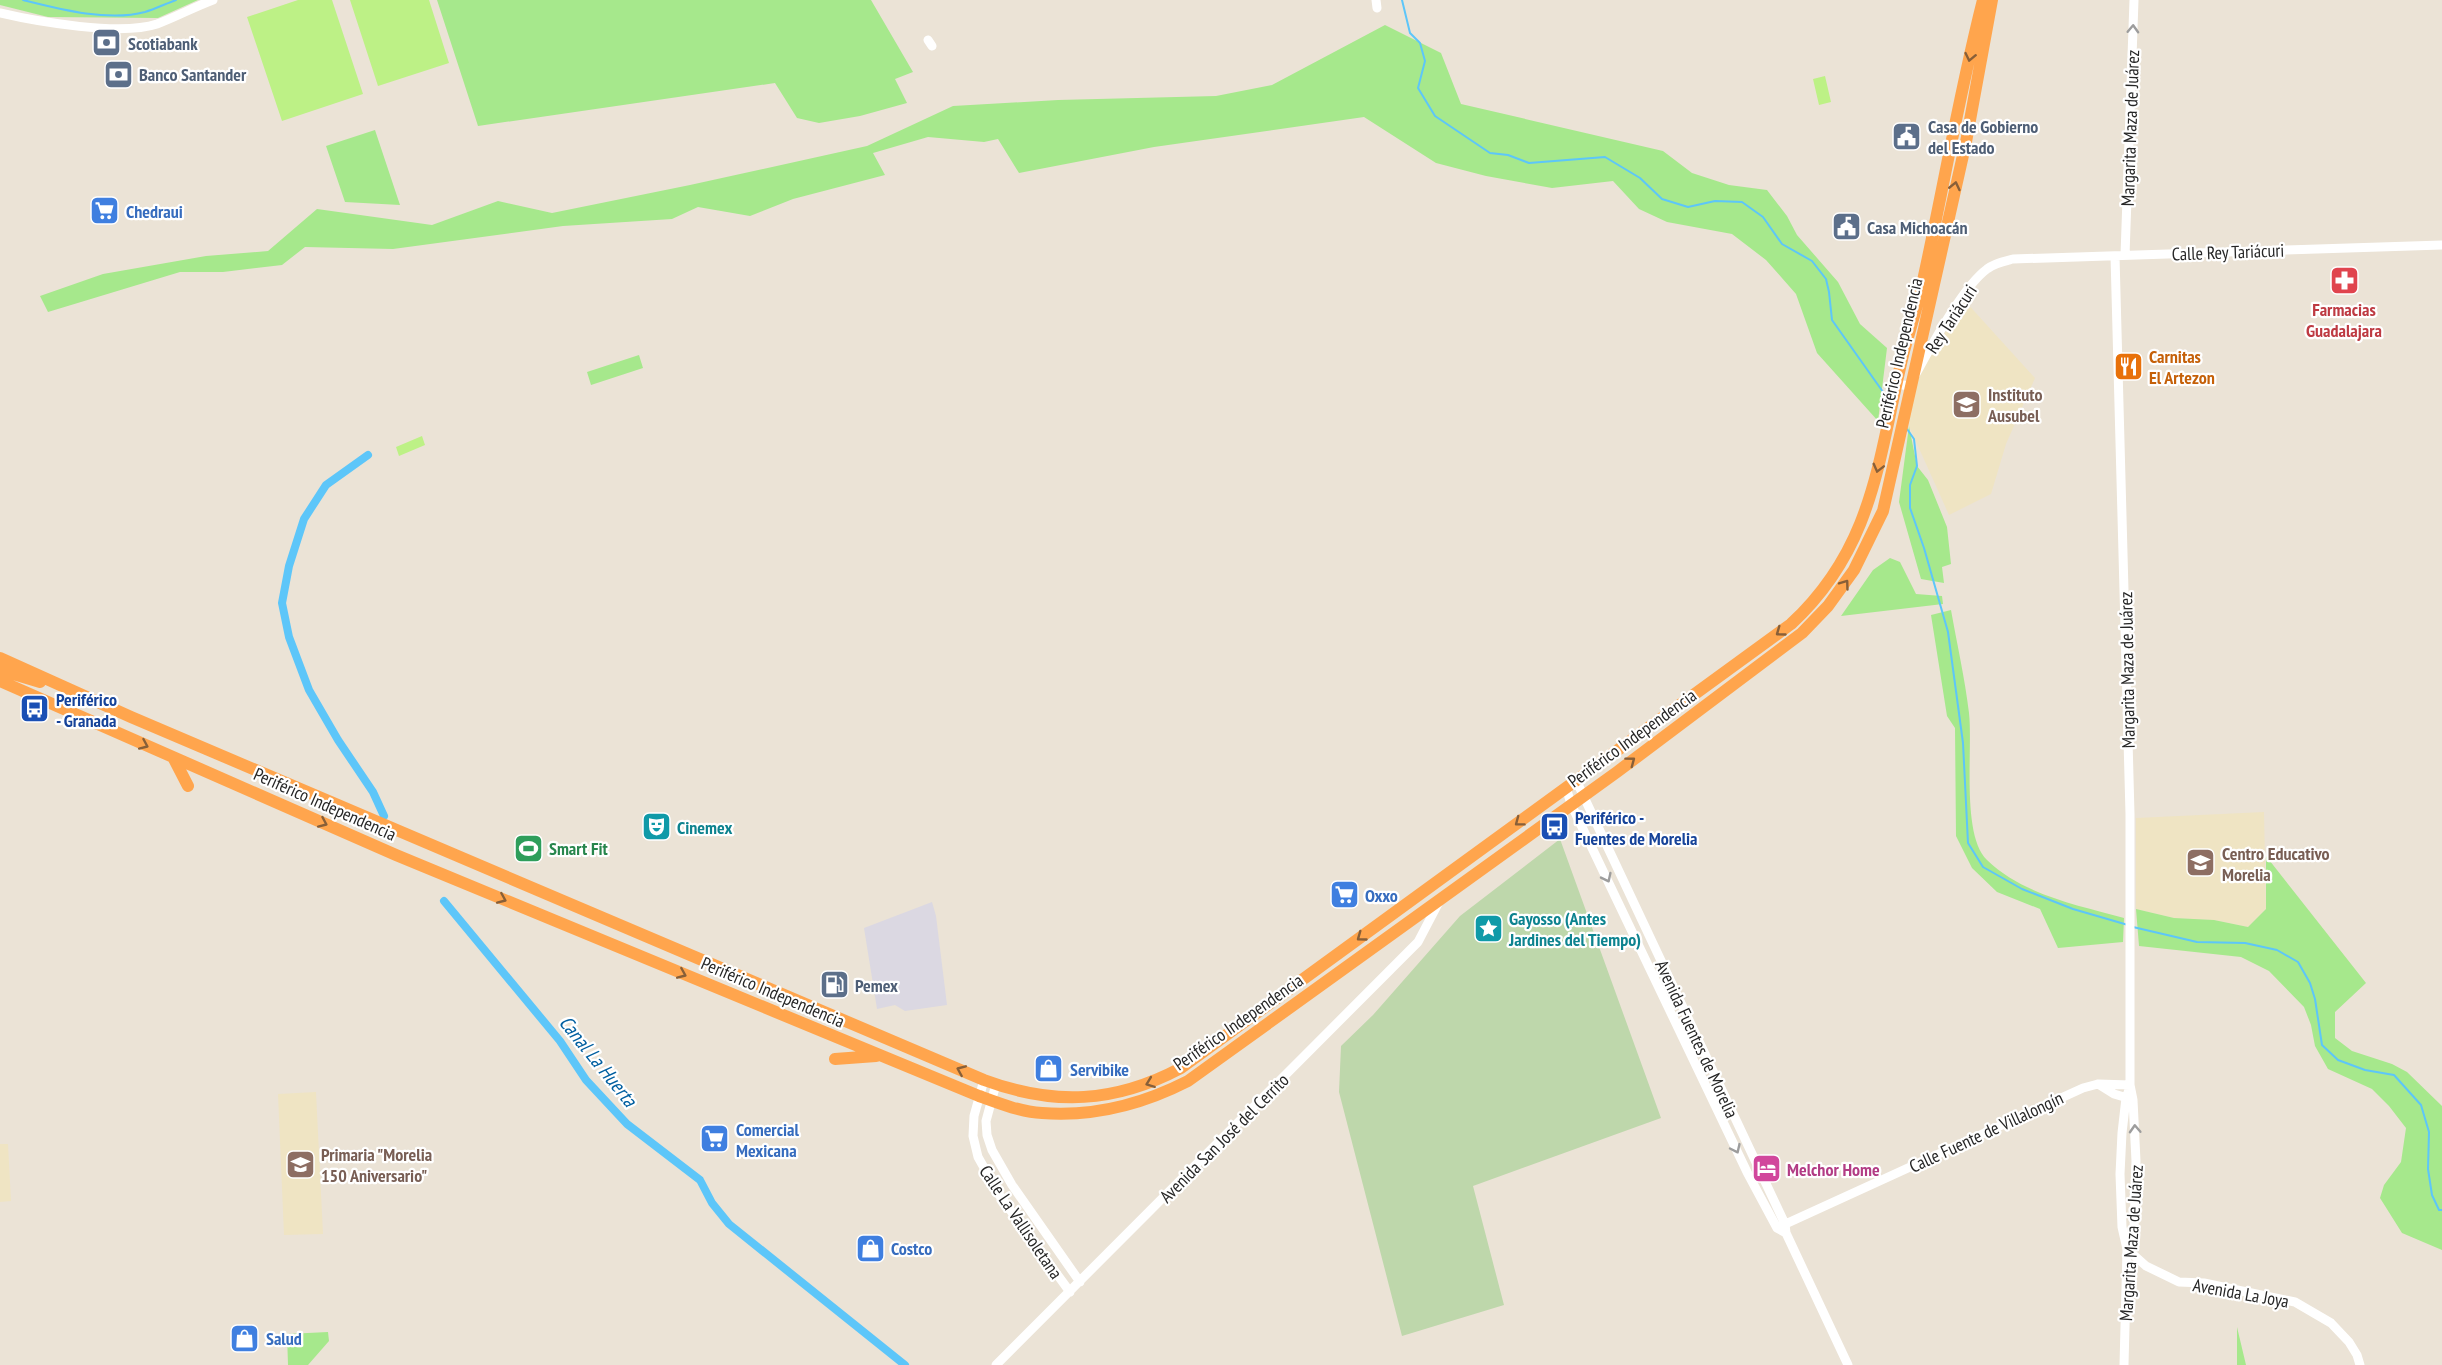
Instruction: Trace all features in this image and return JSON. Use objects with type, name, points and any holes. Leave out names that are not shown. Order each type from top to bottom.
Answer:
[{"type":"highway","name":"Periférico Independencia","points":[[0,681],[402,857],[985,1098],[1040,1113],[1093,1111],[1126,1106],[1173,1089],[1188,1081],[1584,796],[1766,661],[1802,633],[1828,606],[1854,570],[1883,511],[1899,433],[1898,411],[1901,387],[1983,0]]},
{"type":"highway","name":"Periférico Independencia","points":[[1901,387],[1966,142],[1992,0]]},
{"type":"highway","name":"Periférico Independencia","points":[[0,658],[990,1082],[1040,1096],[1083,1097],[1123,1093],[1163,1078],[1189,1062],[1791,624],[1818,596],[1843,562],[1861,525],[1898,411]]},
{"type":"highway","points":[[0,670],[27,680],[54,683]]},
{"type":"highway","points":[[173,757],[188,786]]},
{"type":"highway","points":[[835,1059],[878,1055]]},
{"type":"street","points":[[0,14],[56,24],[124,27],[155,24],[213,0]]},
{"type":"street","name":"Margarita Maza de Juárez","points":[[2125,255],[2134,0]]},
{"type":"street","name":"Calle Rey Tariácuri","points":[[2013,259],[2442,245]]},
{"type":"street","name":"Margarita Maza de Juárez","points":[[2115,256],[2131,918],[2130,1099],[2136,1161],[2134,1229],[2127,1249]]},
{"type":"street","name":"Rey Tariácuri","points":[[1901,387],[1975,281],[1988,268],[2013,259]]},
{"type":"street","name":"Avenida Fuentes de Morelia","points":[[1571,783],[1584,796],[1782,1228],[1848,1365]]},
{"type":"street","name":"Avenida Fuentes de Morelia","points":[[1571,783],[1571,804],[1747,1172],[1782,1228]]},
{"type":"street","name":"Avenida San José del Cerrito","points":[[996,1365],[1418,942],[1440,900]]},
{"type":"street","name":"Calle La Vallisoletana","points":[[990,1082],[973,1127],[978,1157],[1000,1196],[1070,1292]]},
{"type":"street","points":[[2098,1084],[2114,1094],[2130,1099]]},
{"type":"street","name":"Calle Fuente de Villalongín","points":[[1782,1228],[2083,1088],[2098,1084],[2130,1085]]},
{"type":"street","name":"Calle La Vallisoletana","points":[[985,1098],[987,1135],[992,1149],[1012,1185],[1080,1282]]},
{"type":"street","name":"Margarita Maza de Juárez","points":[[2124,1365],[2127,1249],[2122,1227],[2120,1174],[2130,1099]]},
{"type":"street","name":"Avenida La Joya","points":[[2127,1249],[2146,1266],[2179,1282],[2204,1283],[2288,1300],[2313,1311],[2331,1323],[2349,1342],[2360,1365]]},
{"type":"shaded area","name":"Instituto Ausubel","points":[[1965,301],[2035,378],[2006,444],[1991,494],[1949,515],[1909,426],[1914,382]]},
{"type":"shaded area","name":"Centro Educativo Morelia","points":[[2264,812],[2266,909],[2248,927],[2214,920],[2174,918],[2136,909],[2136,818]]},
{"type":"shaded area","points":[[932,902],[936,916],[947,1005],[905,1011],[895,1005],[877,1009],[864,928]]},
{"type":"shaded area","name":"Primaria \"Morelia 150 Aniversario\"","points":[[316,1092],[323,1234],[284,1235],[278,1094]]},
{"type":"shaded area","points":[[0,1144],[8,1144],[11,1201],[0,1202]]},
{"type":"green space","points":[[0,0],[198,0],[158,18],[48,17],[0,5]]},
{"type":"green space","points":[[298,0],[332,0],[363,94],[282,121],[247,17]]},
{"type":"green space","points":[[350,0],[429,0],[449,63],[378,86]]},
{"type":"green space","points":[[437,0],[871,0],[913,72],[895,79],[907,103],[860,116],[819,123],[797,118],[775,83],[478,126]]},
{"type":"green space","points":[[1385,25],[1441,53],[1461,104],[1663,151],[1692,173],[1729,185],[1767,190],[1787,216],[1797,235],[1838,282],[1860,324],[1887,348],[1878,421],[1817,353],[1796,294],[1766,260],[1732,234],[1667,222],[1639,209],[1613,181],[1552,188],[1486,176],[1436,163],[1364,117],[1154,147],[1019,173],[998,139],[984,142],[928,137],[873,153],[885,175],[793,199],[750,216],[698,207],[672,219],[563,226],[393,249],[305,247],[282,265],[223,272],[180,272],[48,312],[40,296],[103,274],[206,256],[268,251],[317,209],[432,225],[498,201],[552,213],[867,146],[953,106],[1058,100],[1216,96],[1272,85]]},
{"type":"green space","points":[[1825,76],[1831,102],[1819,105],[1813,79]]},
{"type":"green space","points":[[375,130],[400,205],[345,202],[326,146]]},
{"type":"green space","points":[[639,355],[643,368],[591,385],[587,372]]},
{"type":"green space","points":[[1909,426],[1917,466],[1928,480],[1947,527],[1951,564],[1942,567],[1944,583],[1921,579],[1899,502]]},
{"type":"green space","points":[[422,436],[425,445],[399,456],[396,447]]},
{"type":"green space","points":[[1890,558],[1900,562],[1916,594],[1942,596],[1943,604],[1841,616],[1873,570]]},
{"type":"green space","points":[[1951,610],[1969,713],[1971,812],[1979,848],[1987,860],[2017,882],[2052,897],[2124,918],[2123,942],[2058,948],[2040,909],[1997,892],[1972,868],[1956,836],[1955,728],[1947,716],[1931,615]]},
{"type":"green space","points":[[1560,839],[1661,1118],[1473,1186],[1504,1305],[1402,1336],[1339,1092],[1341,1046],[1373,1015],[1460,916]]},
{"type":"green space","points":[[2266,856],[2366,983],[2335,1012],[2335,1038],[2352,1051],[2392,1064],[2407,1072],[2442,1106],[2442,1250],[2402,1233],[2380,1198],[2384,1185],[2401,1162],[2406,1128],[2372,1089],[2328,1069],[2315,1046],[2311,1025],[2304,1007],[2269,971],[2241,957],[2139,946],[2136,909],[2174,918],[2214,920],[2248,927],[2266,909]]},
{"type":"green space","points":[[2237,1327],[2246,1365],[2237,1365]]},
{"type":"green space","points":[[328,1332],[329,1341],[308,1365],[288,1365],[287,1334]]},
{"type":"waterway","points":[[23,0],[84,13],[115,16],[145,12],[176,0]]},
{"type":"waterway","points":[[1402,0],[1410,33],[1420,43],[1425,61],[1418,88],[1435,116],[1490,153],[1508,155],[1529,163],[1605,157],[1640,178],[1662,199],[1688,207],[1715,201],[1742,202],[1763,217],[1782,244],[1812,261],[1826,279],[1832,320],[1888,399]]},
{"type":"waterway","points":[[1907,429],[1914,439],[1917,466],[1910,485],[1910,508],[1948,632],[1963,743],[1968,843],[1983,867],[2022,889],[2073,909],[2128,925]]},
{"type":"waterway","name":"Canal La Huerta","points":[[368,455],[326,485],[304,519],[289,566],[282,603],[289,637],[309,690],[338,740],[373,792],[384,816]]},
{"type":"waterway","name":"Canal La Huerta","points":[[444,901],[560,1041],[586,1080],[627,1124],[700,1180],[712,1203],[729,1224],[905,1365]]},
{"type":"waterway","points":[[2133,927],[2197,942],[2245,943],[2277,950],[2298,962],[2310,983],[2315,999],[2322,1045],[2338,1060],[2365,1070],[2394,1075],[2421,1105],[2429,1132],[2428,1169],[2432,1195],[2439,1210],[2442,1210]]},
{"type":"place","name":"Scotiabank","points":[[107,43]]},
{"type":"place","name":"Banco Santander","points":[[118,74]]},
{"type":"place","name":"Casa de Gobierno del Estado","points":[[1907,136]]},
{"type":"place","name":"Chedraui","points":[[105,211]]},
{"type":"place","name":"Casa Michoacán","points":[[1846,227]]},
{"type":"place","name":"Farmacias Guadalajara","points":[[2344,280]]},
{"type":"place","name":"Carnitas El Artezon","points":[[2128,366]]},
{"type":"place","name":"Instituto Ausubel","points":[[1967,404]]},
{"type":"place","name":"Periférico - Granada","points":[[35,709]]},
{"type":"place","name":"Cinemex","points":[[656,827]]},
{"type":"place","name":"Periférico - Fuentes de Morelia","points":[[1554,827]]},
{"type":"place","name":"Smart Fit","points":[[528,848]]},
{"type":"place","name":"Centro Educativo Morelia","points":[[2201,863]]},
{"type":"place","name":"Oxxo","points":[[1344,895]]},
{"type":"place","name":"Gayosso (Antes Jardines del Tiempo)","points":[[1488,928]]},
{"type":"place","name":"Pemex","points":[[834,985]]},
{"type":"place","name":"Servibike","points":[[1049,1069]]},
{"type":"place","name":"Comercial Mexicana","points":[[715,1139]]},
{"type":"place","name":"Primaria \"Morelia 150 Aniversario\"","points":[[300,1164]]},
{"type":"place","name":"Melchor Home","points":[[1766,1169]]},
{"type":"place","name":"Costco","points":[[870,1248]]},
{"type":"place","name":"Salud","points":[[245,1338]]}]
